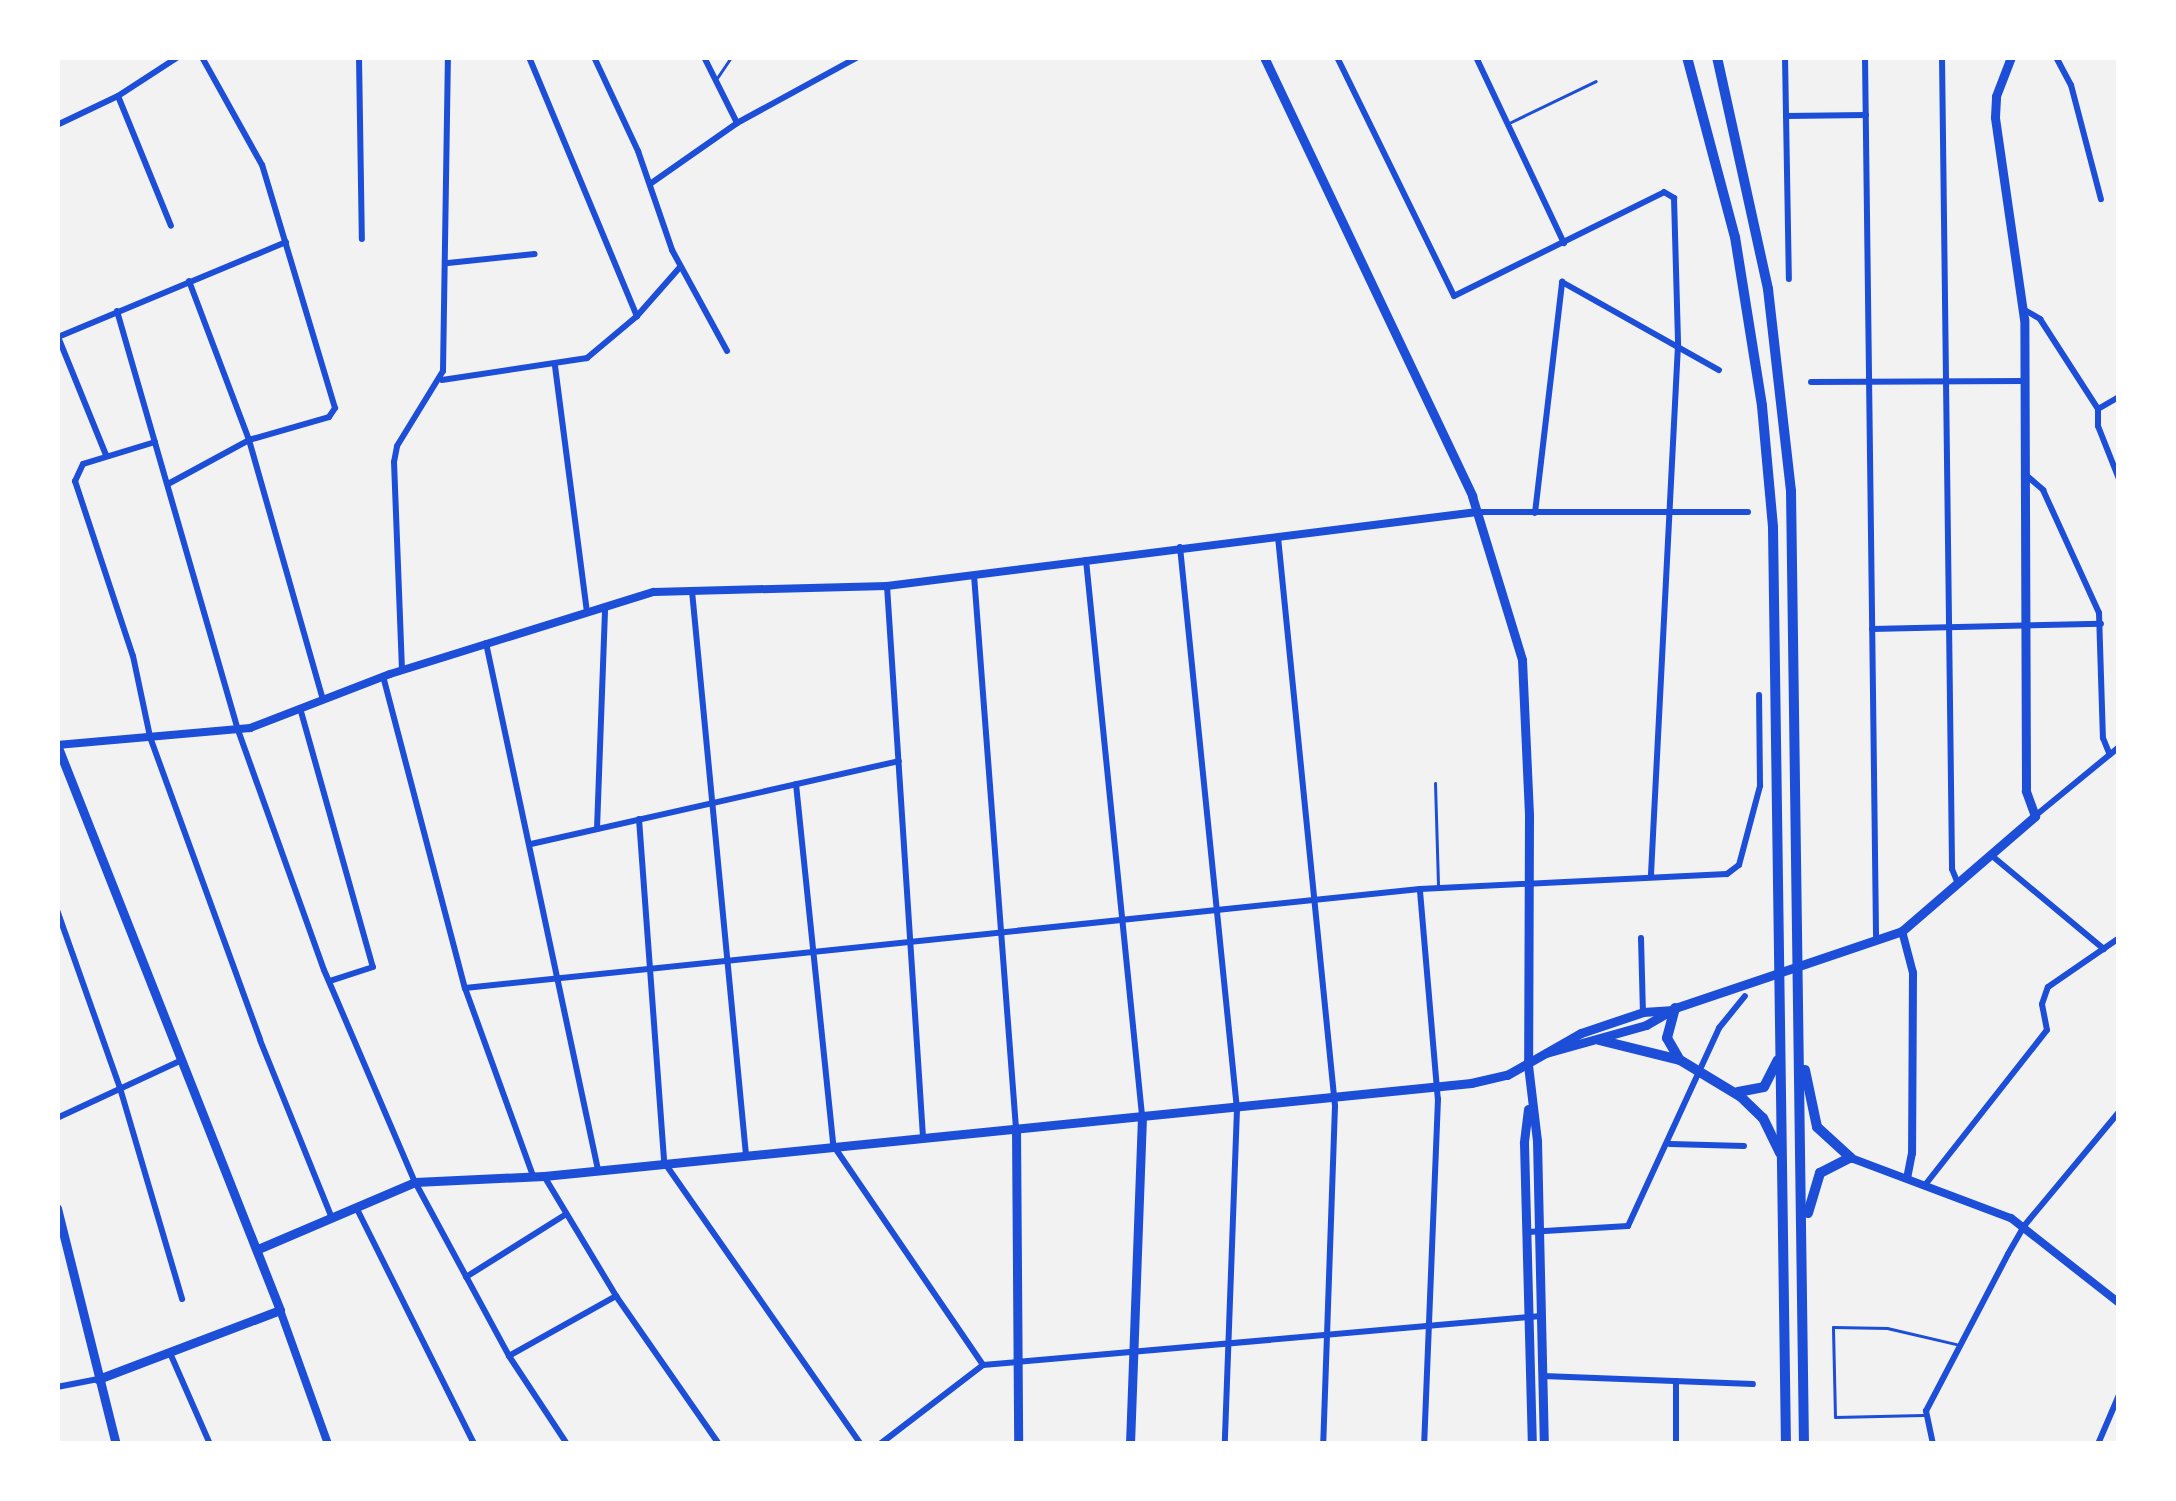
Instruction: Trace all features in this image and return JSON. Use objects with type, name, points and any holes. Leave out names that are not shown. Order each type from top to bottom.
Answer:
[{"type":"highway","points":[[1687,57],[1735,237],[1762,406],[1773,528],[1786,1444]]},
{"type":"highway","points":[[1717,57],[1750,190],[1786,427],[1801,1058],[1804,1444]]},
{"type":"highway","points":[[1672,1010],[1666,1037],[1680,1060],[1763,1118],[1784,1162]]},
{"type":"highway","points":[[1732,1092],[1757,1091],[1772,1080],[1783,1027]]},
{"type":"highway","points":[[1599,1040],[1680,1060]]},
{"type":"highway","points":[[1801,1058],[1817,1126],[1851,1158]]},
{"type":"highway","points":[[1802,1227],[1815,1179],[1831,1163],[1851,1158]]},
{"type":"main road","points":[[1264,57],[1478,512],[1510,610],[1525,680],[1528,1065],[1536,1316],[1532,1444]]},
{"type":"main road","points":[[1546,1053],[1654,1022],[1672,1010],[1902,931],[2035,816],[2026,791],[2023,310],[1995,117],[1996,96],[2011,57]]},
{"type":"main road","points":[[57,745],[280,1310],[98,1379]]},
{"type":"main road","points":[[258,1249],[415,1182],[538,1176],[1437,1087],[1503,1077],[1565,1040],[1643,1012],[1672,1010]]},
{"type":"main road","points":[[1130,1444],[1142,1115]]},
{"type":"main road","points":[[1016,1128],[1018,1444]]},
{"type":"main road","points":[[57,1208],[116,1444]]},
{"type":"main road","points":[[1536,1316],[1544,1444]]},
{"type":"street","points":[[57,125],[118,96],[178,57]]},
{"type":"street","points":[[168,484],[249,440],[334,414],[286,242],[253,146],[202,57]]},
{"type":"street","points":[[359,57],[362,239]]},
{"type":"street","points":[[402,670],[394,462],[401,439],[441,380],[448,263],[448,57]]},
{"type":"street","points":[[529,57],[637,316]]},
{"type":"street","points":[[593,57],[650,184],[680,267],[727,352]]},
{"type":"street","points":[[704,57],[737,123]]},
{"type":"street","points":[[650,184],[737,123],[858,57]]},
{"type":"street","points":[[1337,57],[1454,296],[1664,192],[1675,202],[1678,346],[1651,877]]},
{"type":"street","points":[[1476,57],[1564,243]]},
{"type":"street","points":[[1786,57],[1790,279]]},
{"type":"street","points":[[1865,57],[1876,939]]},
{"type":"street","points":[[1942,57],[1952,869],[1958,884]]},
{"type":"street","points":[[2056,57],[2071,85],[2101,199]]},
{"type":"street","points":[[118,96],[171,226]]},
{"type":"street","points":[[1786,116],[1866,116]]},
{"type":"street","points":[[106,455],[57,336],[286,242]]},
{"type":"street","points":[[448,263],[535,254]]},
{"type":"street","points":[[441,380],[555,365],[594,353],[637,316],[680,267]]},
{"type":"street","points":[[189,281],[249,440],[323,699]]},
{"type":"street","points":[[1535,513],[1559,286],[1568,281],[1719,370]]},
{"type":"street","points":[[2023,310],[2040,319],[2098,409],[2098,426],[2119,479]]},
{"type":"street","points":[[117,311],[238,730],[329,981],[415,1182],[509,1356],[567,1444]]},
{"type":"street","points":[[555,365],[587,612]]},
{"type":"street","points":[[1811,382],[2024,381]]},
{"type":"street","points":[[2098,409],[2119,397]]},
{"type":"street","points":[[156,442],[79,466],[75,481],[133,656],[150,737],[260,1040],[332,1218]]},
{"type":"street","points":[[2026,475],[2039,484],[2055,514],[2101,624],[2104,738],[2110,754]]},
{"type":"street","points":[[57,745],[238,730],[486,643],[604,607],[692,589],[887,586],[1278,533],[1478,512],[1748,512]]},
{"type":"street","points":[[1278,533],[1334,1096],[1323,1444]]},
{"type":"street","points":[[1180,547],[1238,1109],[1225,1444]]},
{"type":"street","points":[[1086,560],[1142,1115]]},
{"type":"street","points":[[974,574],[1016,1128]]},
{"type":"street","points":[[887,586],[922,1136]]},
{"type":"street","points":[[692,589],[746,1155]]},
{"type":"street","points":[[597,829],[604,607]]},
{"type":"street","points":[[1872,629],[2101,624]]},
{"type":"street","points":[[486,643],[598,1170]]},
{"type":"street","points":[[383,676],[465,988],[538,1176],[719,1444]]},
{"type":"street","points":[[465,988],[1420,889],[1715,875],[1739,866],[1756,805],[1759,695]]},
{"type":"street","points":[[300,708],[373,968],[329,981]]},
{"type":"street","points":[[2035,816],[2119,747]]},
{"type":"street","points":[[531,844],[899,761]]},
{"type":"street","points":[[796,784],[833,1145],[983,1365]]},
{"type":"street","points":[[639,819],[664,1162],[861,1444]]},
{"type":"street","points":[[1991,855],[2104,949]]},
{"type":"street","points":[[1420,889],[1437,1087],[1424,1444]]},
{"type":"street","points":[[57,910],[120,1088],[182,1300]]},
{"type":"street","points":[[1902,931],[1913,973],[1912,1153],[1907,1178]]},
{"type":"street","points":[[1641,938],[1643,1012]]},
{"type":"street","points":[[1925,1185],[2047,1030],[2042,1004],[2048,987],[2119,938]]},
{"type":"street","points":[[1534,1232],[1625,1228],[1669,1144],[1719,1028],[1744,996]]},
{"type":"street","points":[[57,1118],[184,1059]]},
{"type":"street","points":[[1934,1444],[1925,1415],[2024,1226],[2119,1112]]},
{"type":"street","points":[[1669,1144],[1744,1147]]},
{"type":"street","points":[[1851,1158],[2024,1226],[2119,1303]]},
{"type":"street","points":[[357,1209],[473,1444]]},
{"type":"street","points":[[466,1277],[565,1215]]},
{"type":"street","points":[[509,1356],[616,1296]]},
{"type":"street","points":[[280,1310],[328,1444]]},
{"type":"street","points":[[880,1444],[983,1365],[1536,1316]]},
{"type":"street","points":[[170,1353],[210,1444]]},
{"type":"street","points":[[1543,1376],[1753,1384]]},
{"type":"street","points":[[57,1388],[98,1379]]},
{"type":"street","points":[[1676,1381],[1676,1444]]},
{"type":"street","points":[[2098,1444],[2119,1395]]},
{"type":"lane","points":[[715,79],[731,57]]},
{"type":"lane","points":[[1508,124],[1596,81]]},
{"type":"lane","points":[[1436,783],[1438,888]]},
{"type":"lane","points":[[1925,1415],[1835,1417],[1833,1327],[1887,1328],[1959,1345]]}]
